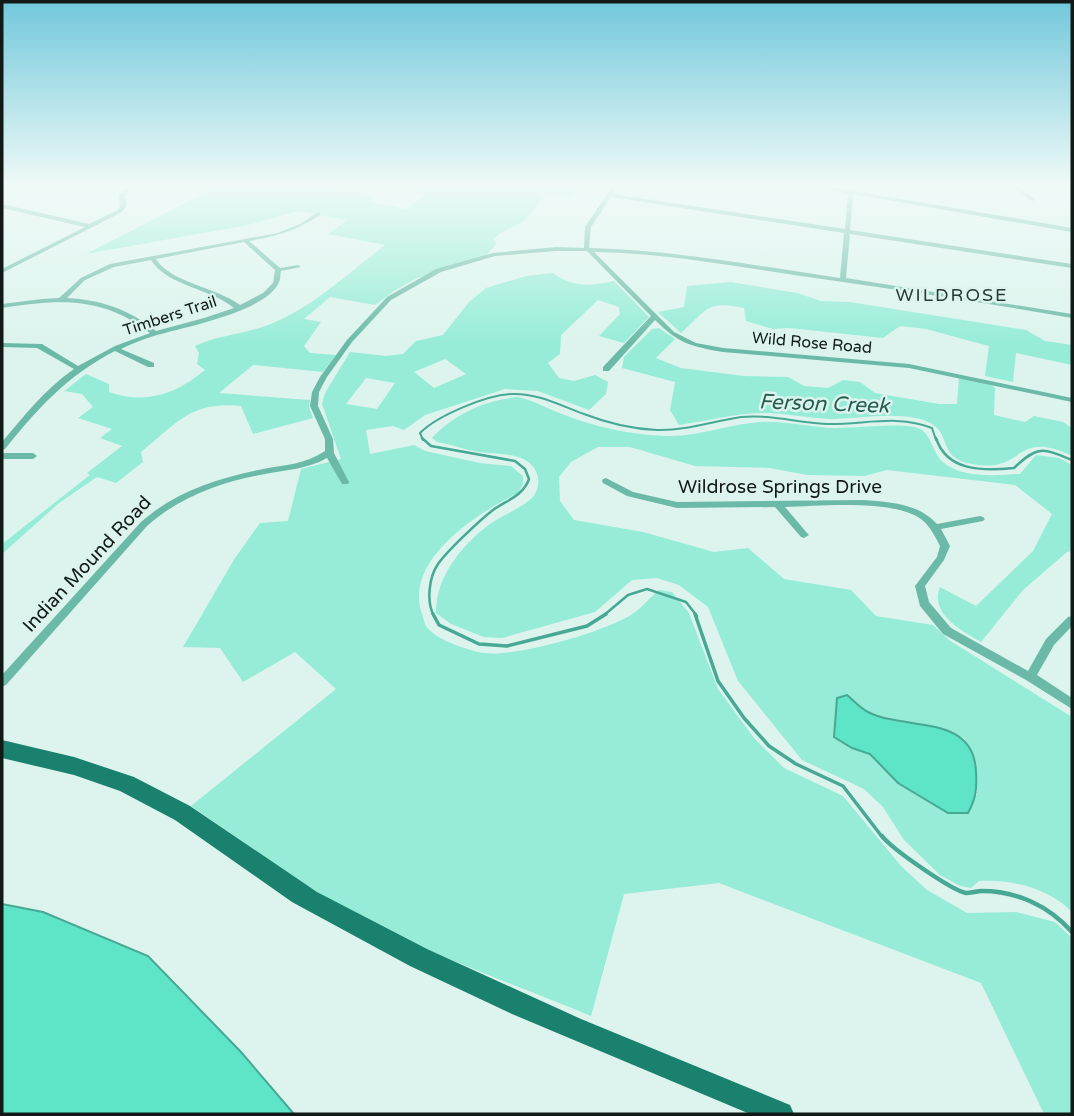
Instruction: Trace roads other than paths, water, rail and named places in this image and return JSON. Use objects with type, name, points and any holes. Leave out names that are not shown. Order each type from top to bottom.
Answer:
[{"type":"main road","points":[[2,749],[54,759],[94,771],[143,791],[178,810],[291,889],[456,977],[781,1114]]},
{"type":"street","points":[[2,271],[64,239]]},
{"type":"street","points":[[62,299],[76,284],[100,270],[152,257],[253,239]]},
{"type":"street","points":[[586,247],[587,239]]},
{"type":"street","points":[[843,280],[846,239]]},
{"type":"street","points":[[899,239],[1072,266]]},
{"type":"street","points":[[246,241],[254,252],[278,270],[298,267]]},
{"type":"street","points":[[345,482],[328,453],[329,443],[315,406],[316,393],[361,324],[379,304],[420,279],[463,264],[505,255],[586,247],[647,252],[1072,316]]},
{"type":"street","name":"Wild Rose Road","points":[[586,247],[654,317],[683,340],[708,348],[908,366],[1072,400]]},
{"type":"street","points":[[152,257],[160,269],[222,295],[239,309]]},
{"type":"street","name":"Timbers Trail","points":[[2,447],[48,394],[78,369],[116,349],[154,334],[239,309],[271,290],[278,281],[278,270]]},
{"type":"street","points":[[2,306],[62,299],[87,301],[112,309],[147,327],[154,334]]},
{"type":"street","points":[[606,369],[654,317]]},
{"type":"street","points":[[2,345],[39,346],[78,369]]},
{"type":"street","points":[[116,349],[150,365]]},
{"type":"street","name":"Indian Mound Road","points":[[2,682],[144,524],[163,507],[217,483],[298,465],[328,453]]},
{"type":"street","points":[[2,456],[33,456]]},
{"type":"street","name":"Wildrose Springs Drive","points":[[606,481],[643,498],[677,505],[893,505],[916,512],[936,527]]},
{"type":"street","points":[[778,505],[804,535]]},
{"type":"street","points":[[980,519],[936,527],[945,546],[941,558],[920,586],[924,603],[947,631],[1030,677],[1072,704]]},
{"type":"street","points":[[1030,677],[1050,642],[1072,620]]},
{"type":"waterway","name":"Ferson Creek","points":[[422,438],[420,433],[428,426],[463,407],[502,395],[522,394],[629,427],[668,430],[752,416],[826,424],[893,421],[932,428],[936,440]]},
{"type":"waterway","name":"Ferson Creek","points":[[422,438],[431,446],[515,461],[525,469],[529,479],[519,494],[480,521],[438,564],[432,576],[430,590],[434,616]]},
{"type":"waterway","name":"Ferson Creek","points":[[936,438],[949,457],[958,463],[979,469],[1014,468],[1029,455],[1041,451],[1072,460]]},
{"type":"waterway","name":"Ferson Creek","points":[[604,616],[628,595],[647,589],[686,602],[697,616]]},
{"type":"waterway","name":"Ferson Creek","points":[[695,614],[718,681],[744,718],[769,746],[796,764],[843,786],[883,838]]},
{"type":"waterway","name":"Ferson Creek","points":[[434,616],[439,625],[479,644],[507,646],[587,626],[604,616]]},
{"type":"waterway","name":"Ferson Creek","points":[[882,836],[897,850],[948,885],[966,893],[995,892],[1020,897],[1043,908],[1072,932]]},
{"type":"district","name":"WILDROSE","points":[[952,295]]}]
